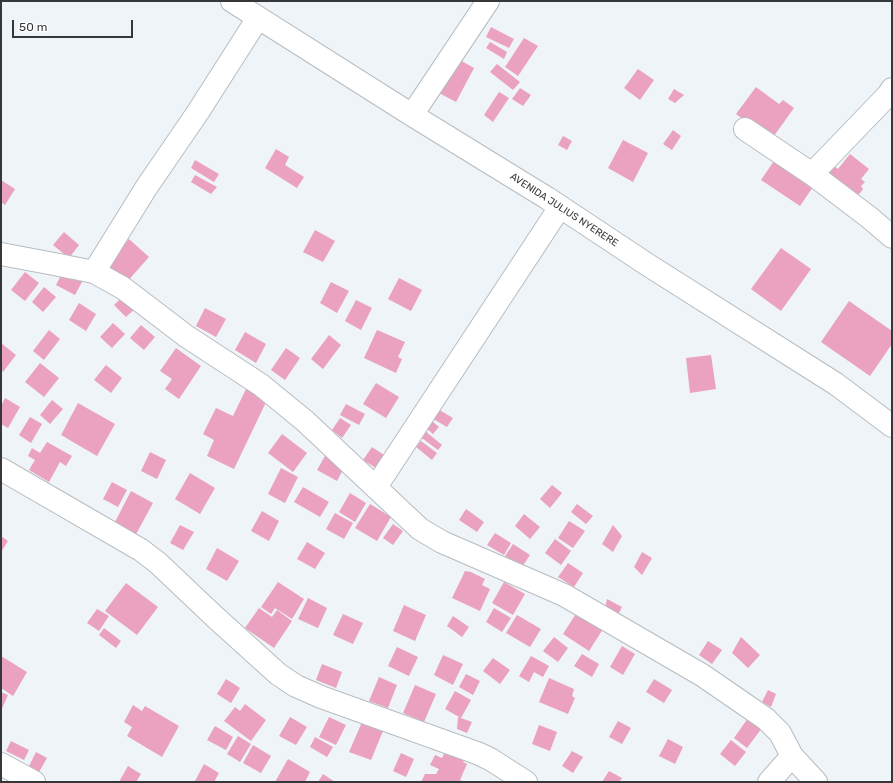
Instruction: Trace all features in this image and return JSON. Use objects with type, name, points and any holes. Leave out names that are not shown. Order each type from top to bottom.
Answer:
[{"type":"street","name":"AVENIDA JULIUS NYERERE","points":[[232,1],[560,207],[648,265],[836,384],[892,426]]},
{"type":"street","points":[[412,115],[488,1]]},
{"type":"street","points":[[94,272],[146,188],[198,112],[258,18]]},
{"type":"street","points":[[812,174],[892,89]]},
{"type":"street","points":[[745,129],[812,174],[870,218],[892,237]]},
{"type":"street","points":[[376,487],[560,207]]},
{"type":"street","points":[[1,254],[94,272],[123,288],[186,336],[261,385],[305,421],[420,529],[442,542],[564,595],[702,674],[766,719],[780,733],[792,756],[816,782]]},
{"type":"street","points":[[1,469],[141,550],[158,563],[278,674],[296,686],[321,697],[477,753],[490,759],[526,782]]},
{"type":"street","points":[[769,782],[792,756]]},
{"type":"street","points":[[1,764],[34,782]]},
{"type":"building","points":[[491,27],[514,39],[509,48],[486,37]]},
{"type":"building","points":[[524,38],[538,46],[518,76],[505,67]]},
{"type":"building","points":[[490,42],[507,52],[504,59],[486,48]]},
{"type":"building","points":[[458,59],[474,68],[456,102],[439,93]]},
{"type":"building","points":[[497,64],[520,82],[513,90],[490,72]]},
{"type":"building","points":[[638,69],[654,80],[640,100],[624,88]]},
{"type":"building","points":[[756,87],[779,104],[783,100],[794,108],[771,140],[736,114]]},
{"type":"building","points":[[520,88],[531,95],[523,106],[512,99]]},
{"type":"building","points":[[674,89],[684,95],[675,103],[668,99]]},
{"type":"building","points":[[499,92],[509,98],[493,122],[484,115]]},
{"type":"building","points":[[673,130],[681,136],[672,150],[663,144]]},
{"type":"building","points":[[563,136],[572,141],[567,150],[558,145]]},
{"type":"building","points":[[623,140],[648,153],[633,182],[608,168]]},
{"type":"building","points":[[276,149],[289,157],[285,165],[304,177],[297,188],[265,168]]},
{"type":"building","points":[[850,154],[869,169],[861,179],[865,182],[861,186],[863,189],[853,202],[821,176],[831,164],[838,169]]},
{"type":"building","points":[[776,158],[815,184],[800,206],[761,180]]},
{"type":"building","points":[[195,160],[219,174],[214,182],[191,168]]},
{"type":"building","points":[[195,175],[217,187],[211,194],[191,182]]},
{"type":"building","points":[[1,180],[15,189],[5,205],[1,202]]},
{"type":"building","points":[[315,230],[335,241],[323,262],[303,252]]},
{"type":"building","points":[[64,232],[79,245],[69,258],[53,245]]},
{"type":"building","points":[[129,239],[149,257],[126,283],[106,266]]},
{"type":"building","points":[[781,248],[811,269],[781,311],[751,289]]},
{"type":"building","points":[[64,270],[83,280],[75,295],[56,285]]},
{"type":"building","points":[[25,272],[39,283],[25,301],[11,290]]},
{"type":"building","points":[[399,278],[422,290],[411,311],[388,299]]},
{"type":"building","points":[[331,282],[349,291],[337,313],[320,303]]},
{"type":"building","points":[[44,287],[56,297],[43,312],[32,302]]},
{"type":"building","points":[[123,296],[138,306],[126,317],[114,305]]},
{"type":"building","points":[[356,300],[372,308],[361,330],[345,321]]},
{"type":"building","points":[[849,301],[892,331],[892,344],[870,376],[821,342]]},
{"type":"building","points":[[79,303],[96,314],[86,331],[69,320]]},
{"type":"building","points":[[205,308],[226,319],[216,337],[196,326]]},
{"type":"building","points":[[113,323],[125,334],[112,348],[100,337]]},
{"type":"building","points":[[141,325],[155,337],[144,350],[130,338]]},
{"type":"building","points":[[49,330],[60,339],[44,360],[33,351]]},
{"type":"building","points":[[377,330],[405,342],[398,357],[402,359],[396,373],[364,358]]},
{"type":"building","points":[[245,332],[266,344],[256,363],[235,350]]},
{"type":"building","points":[[329,335],[341,345],[323,369],[311,359]]},
{"type":"building","points":[[1,343],[16,355],[3,372],[1,370]]},
{"type":"building","points":[[176,348],[201,366],[179,399],[165,389],[172,379],[160,371]]},
{"type":"building","points":[[286,348],[300,358],[285,380],[271,370]]},
{"type":"building","points":[[711,355],[716,389],[690,393],[686,358]]},
{"type":"building","points":[[40,363],[59,378],[44,397],[25,382]]},
{"type":"building","points":[[106,365],[122,378],[111,393],[94,380]]},
{"type":"building","points":[[376,383],[399,397],[386,418],[363,404]]},
{"type":"building","points":[[246,389],[267,400],[234,469],[207,456],[214,440],[203,434],[216,408],[233,416]]},
{"type":"building","points":[[5,398],[20,407],[8,428],[1,424],[1,406]]},
{"type":"building","points":[[52,400],[63,409],[50,424],[40,415]]},
{"type":"building","points":[[78,403],[115,424],[97,456],[61,435]]},
{"type":"building","points":[[346,404],[365,414],[359,425],[340,415]]},
{"type":"building","points":[[436,408],[453,418],[447,427],[430,417]]},
{"type":"building","points":[[30,417],[42,424],[31,443],[19,435]]},
{"type":"building","points":[[340,418],[351,425],[342,438],[332,430]]},
{"type":"building","points":[[432,421],[439,427],[433,434],[426,428]]},
{"type":"building","points":[[424,430],[442,445],[438,450],[419,436]]},
{"type":"building","points":[[282,434],[307,453],[293,472],[268,453]]},
{"type":"building","points":[[421,441],[437,453],[432,460],[416,447]]},
{"type":"building","points":[[47,442],[72,456],[66,466],[60,462],[49,482],[29,470],[35,460],[28,456],[32,448],[40,453]]},
{"type":"building","points":[[372,447],[384,455],[376,468],[363,460]]},
{"type":"building","points":[[150,452],[166,460],[157,479],[141,471]]},
{"type":"building","points":[[325,456],[345,466],[337,481],[317,470]]},
{"type":"building","points":[[281,468],[298,477],[285,503],[268,494]]},
{"type":"building","points":[[190,473],[215,488],[200,514],[175,499]]},
{"type":"building","points":[[112,482],[127,490],[118,507],[103,499]]},
{"type":"building","points":[[552,485],[562,493],[550,508],[540,499]]},
{"type":"building","points":[[303,487],[329,502],[320,517],[294,502]]},
{"type":"building","points":[[131,491],[153,503],[135,536],[114,524]]},
{"type":"building","points":[[350,493],[366,503],[355,522],[339,512]]},
{"type":"building","points":[[370,504],[391,517],[377,541],[355,528]]},
{"type":"building","points":[[577,504],[593,516],[586,524],[571,512]]},
{"type":"building","points":[[466,509],[484,522],[477,532],[459,520]]},
{"type":"building","points":[[262,511],[279,521],[269,541],[251,531]]},
{"type":"building","points":[[335,513],[353,523],[344,539],[326,529]]},
{"type":"building","points":[[524,514],[540,527],[530,539],[515,526]]},
{"type":"building","points":[[569,521],[585,531],[573,548],[558,538]]},
{"type":"building","points":[[393,524],[403,531],[393,545],[383,538]]},
{"type":"building","points":[[180,525],[194,532],[183,550],[170,543]]},
{"type":"building","points":[[613,525],[622,536],[613,552],[602,544]]},
{"type":"building","points":[[495,533],[511,543],[504,555],[487,545]]},
{"type":"building","points":[[1,536],[8,541],[1,552]]},
{"type":"building","points":[[555,539],[571,551],[561,565],[545,553]]},
{"type":"building","points":[[307,542],[325,553],[315,569],[297,559]]},
{"type":"building","points":[[513,544],[530,555],[522,567],[505,556]]},
{"type":"building","points":[[217,548],[239,561],[227,581],[206,569]]},
{"type":"building","points":[[642,552],[652,558],[642,575],[634,567]]},
{"type":"building","points":[[568,563],[583,573],[574,587],[558,577]]},
{"type":"building","points":[[465,571],[471,572],[485,579],[482,585],[490,589],[480,611],[452,598]]},
{"type":"building","points":[[278,582],[304,599],[292,619],[275,608],[271,614],[261,607]]},
{"type":"building","points":[[504,582],[525,594],[513,615],[492,603]]},
{"type":"building","points":[[126,583],[158,607],[137,635],[105,611]]},
{"type":"building","points":[[308,598],[327,608],[318,628],[298,619]]},
{"type":"building","points":[[607,599],[622,607],[616,619],[604,613]]},
{"type":"building","points":[[404,605],[426,615],[415,641],[393,631]]},
{"type":"building","points":[[259,608],[272,617],[277,610],[292,621],[274,648],[245,628]]},
{"type":"building","points":[[494,608],[511,618],[502,632],[486,622]]},
{"type":"building","points":[[97,609],[109,616],[99,631],[87,623]]},
{"type":"building","points":[[577,612],[603,629],[589,651],[563,634]]},
{"type":"building","points":[[343,614],[363,623],[353,644],[333,635]]},
{"type":"building","points":[[517,615],[541,629],[530,647],[506,633]]},
{"type":"building","points":[[453,616],[469,627],[462,637],[447,626]]},
{"type":"building","points":[[104,628],[121,641],[116,648],[99,635]]},
{"type":"building","points":[[554,637],[568,648],[558,662],[543,651]]},
{"type":"building","points":[[741,637],[760,655],[748,668],[732,653]]},
{"type":"building","points":[[708,641],[722,650],[712,664],[699,655]]},
{"type":"building","points":[[622,646],[635,654],[623,675],[610,667]]},
{"type":"building","points":[[397,647],[418,657],[409,676],[388,666]]},
{"type":"building","points":[[582,654],[599,664],[592,677],[574,666]]},
{"type":"building","points":[[443,655],[463,664],[453,685],[434,675]]},
{"type":"building","points":[[1,656],[27,672],[13,696],[1,688]]},
{"type":"building","points":[[531,656],[549,666],[543,677],[534,672],[529,682],[519,676]]},
{"type":"building","points":[[493,658],[510,670],[500,684],[483,671]]},
{"type":"building","points":[[322,664],[342,672],[336,688],[316,680]]},
{"type":"building","points":[[466,674],[480,681],[473,695],[459,687]]},
{"type":"building","points":[[379,677],[397,685],[388,708],[369,701]]},
{"type":"building","points":[[549,678],[574,689],[572,696],[575,698],[568,714],[539,702]]},
{"type":"building","points":[[226,679],[240,688],[231,703],[217,694]]},
{"type":"building","points":[[654,679],[672,690],[664,703],[646,692]]},
{"type":"building","points":[[415,685],[436,694],[424,722],[403,713]]},
{"type":"building","points":[[768,690],[776,694],[771,707],[762,702]]},
{"type":"building","points":[[455,691],[471,700],[461,718],[445,709]]},
{"type":"building","points":[[1,692],[8,695],[1,711]]},
{"type":"building","points":[[245,704],[266,720],[251,741],[224,721],[235,707],[240,711]]},
{"type":"building","points":[[133,705],[142,711],[145,706],[179,726],[162,757],[127,736],[132,727],[124,722]]},
{"type":"building","points":[[290,717],[307,727],[296,745],[279,736]]},
{"type":"building","points":[[329,717],[346,725],[336,745],[319,737]]},
{"type":"building","points":[[458,717],[472,722],[467,733],[457,729]]},
{"type":"building","points":[[748,718],[762,728],[747,748],[734,738]]},
{"type":"building","points":[[618,721],[631,728],[622,744],[609,737]]},
{"type":"building","points":[[362,722],[383,731],[371,760],[349,752]]},
{"type":"building","points":[[539,725],[557,732],[550,751],[532,744]]},
{"type":"building","points":[[215,726],[233,737],[226,750],[207,740]]},
{"type":"building","points":[[238,736],[251,744],[240,762],[227,754]]},
{"type":"building","points":[[315,737],[333,747],[327,757],[310,747]]},
{"type":"building","points":[[668,739],[683,747],[675,764],[659,756]]},
{"type":"building","points":[[731,740],[746,752],[735,766],[720,754]]},
{"type":"building","points":[[11,741],[29,750],[24,760],[6,751]]},
{"type":"building","points":[[253,745],[271,756],[261,773],[243,763]]},
{"type":"building","points":[[447,748],[465,757],[463,762],[467,764],[460,780],[464,782],[421,782],[425,774],[436,774],[439,769],[430,765],[435,755],[442,758]]},
{"type":"building","points":[[572,751],[583,757],[573,773],[562,766]]},
{"type":"building","points":[[36,752],[47,758],[39,772],[29,766]]},
{"type":"building","points":[[401,753],[414,759],[406,777],[393,771]]},
{"type":"building","points":[[288,759],[310,772],[305,782],[275,782]]},
{"type":"building","points":[[204,764],[219,773],[214,782],[195,781]]},
{"type":"building","points":[[128,766],[141,774],[136,782],[119,782]]},
{"type":"building","points":[[609,771],[622,778],[619,782],[602,782]]},
{"type":"building","points":[[323,774],[335,782],[318,782]]}]
